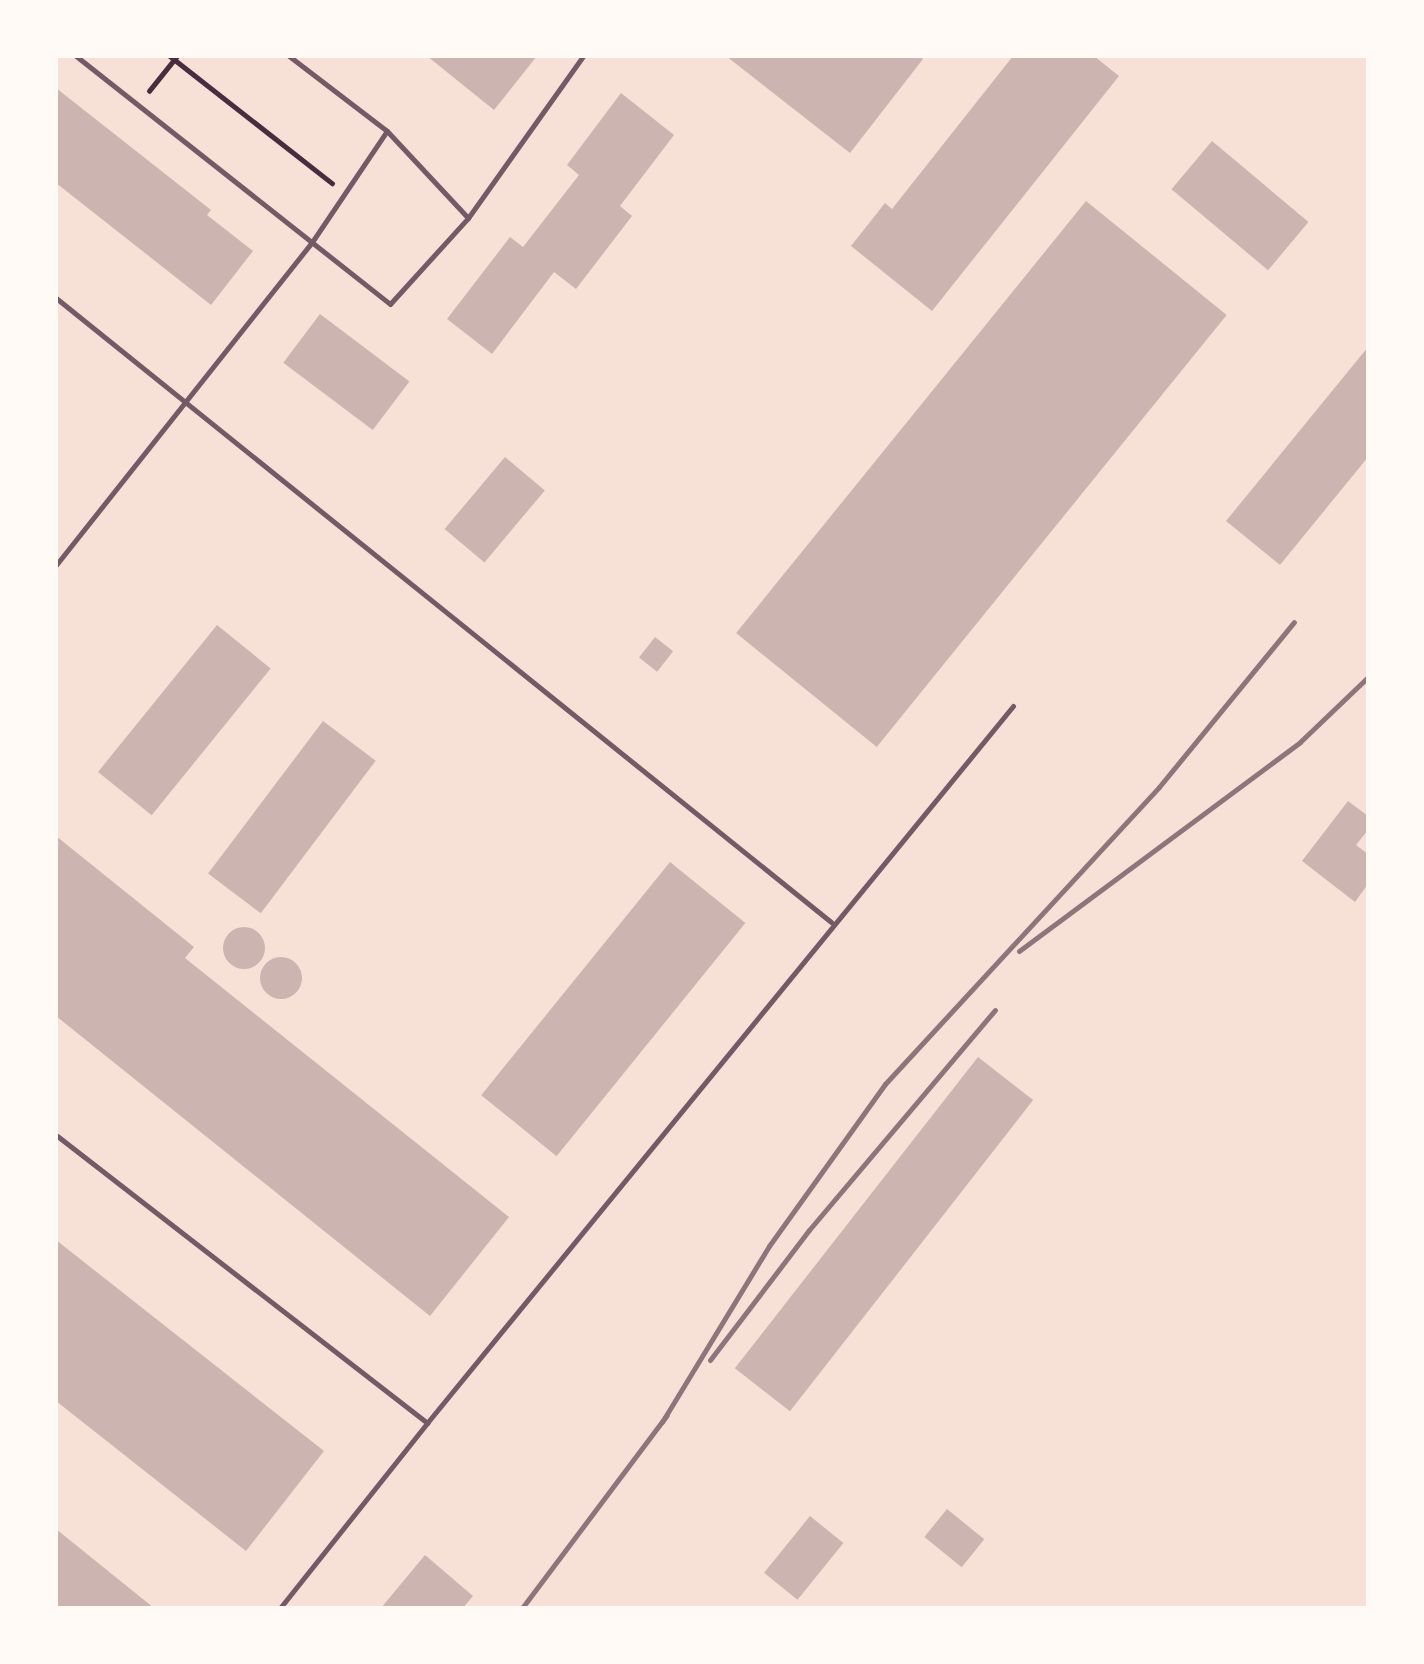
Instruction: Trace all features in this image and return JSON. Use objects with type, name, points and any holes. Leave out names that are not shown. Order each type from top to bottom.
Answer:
[{"type":"lane","points":[[76,56],[390,304],[468,218],[583,56]]},
{"type":"lane","points":[[289,56],[387,131],[468,218]]},
{"type":"lane","points":[[56,565],[312,242],[387,131]]},
{"type":"lane","points":[[56,298],[183,405],[831,922]]},
{"type":"lane","points":[[280,1608],[831,922],[1013,706]]},
{"type":"lane","points":[[56,1135],[427,1423]]},
{"type":"path","points":[[138,104],[174,57],[344,192]]},
{"type":"building","points":[[427,56],[537,56],[494,110]]},
{"type":"building","points":[[726,56],[920,56],[923,59],[850,153]]},
{"type":"building","points":[[1013,56],[1094,56],[1119,76],[932,311],[851,246],[885,203],[892,209]]},
{"type":"building","points":[[56,88],[211,210],[207,215],[253,251],[211,305],[56,183]]},
{"type":"building","points":[[621,93],[674,135],[620,206],[632,216],[576,289],[554,272],[492,354],[447,319],[510,237],[523,247],[579,175],[567,165]]},
{"type":"building","points":[[1212,141],[1309,222],[1268,270],[1172,189]]},
{"type":"building","points":[[1086,201],[1227,315],[877,747],[736,633]]},
{"type":"building","points":[[320,314],[409,381],[373,430],[283,363]]},
{"type":"building","points":[[1368,347],[1368,457],[1280,565],[1226,521]]},
{"type":"building","points":[[505,457],[545,490],[484,562],[445,529]]},
{"type":"building","points":[[217,625],[271,668],[152,815],[98,772]]},
{"type":"building","points":[[655,637],[673,651],[657,672],[639,657]]},
{"type":"building","points":[[323,721],[376,761],[261,913],[208,874]]},
{"type":"building","points":[[1348,801],[1368,816],[1368,830],[1356,845],[1368,854],[1368,884],[1355,902],[1302,861]]},
{"type":"building","points":[[56,836],[194,947],[185,958],[509,1217],[430,1316],[56,1016]]},
{"type":"building","points":[[670,862],[745,923],[557,1156],[481,1095]]},
{"type":"building","points":[[244,927],[259,933],[265,948],[259,963],[244,969],[229,963],[223,948],[229,933]]},
{"type":"building","points":[[281,957],[296,963],[302,978],[296,993],[281,999],[266,993],[260,978],[266,963]]},
{"type":"building","points":[[978,1057],[1033,1100],[790,1411],[735,1368]]},
{"type":"building","points":[[56,1240],[324,1451],[246,1551],[56,1401]]},
{"type":"building","points":[[947,1509],[984,1539],[962,1567],[924,1537]]},
{"type":"building","points":[[810,1516],[843,1543],[797,1600],[764,1573]]},
{"type":"building","points":[[56,1529],[154,1608],[56,1608]]},
{"type":"building","points":[[425,1555],[473,1596],[463,1608],[381,1608]]},
{"type":"railway","points":[[662,1422],[769,1246],[885,1084],[1159,787],[1294,622]]},
{"type":"railway","points":[[1019,951],[1300,742],[1368,677]]},
{"type":"railway","points":[[710,1360],[809,1230],[995,1010]]},
{"type":"railway","points":[[522,1608],[667,1415]]}]
